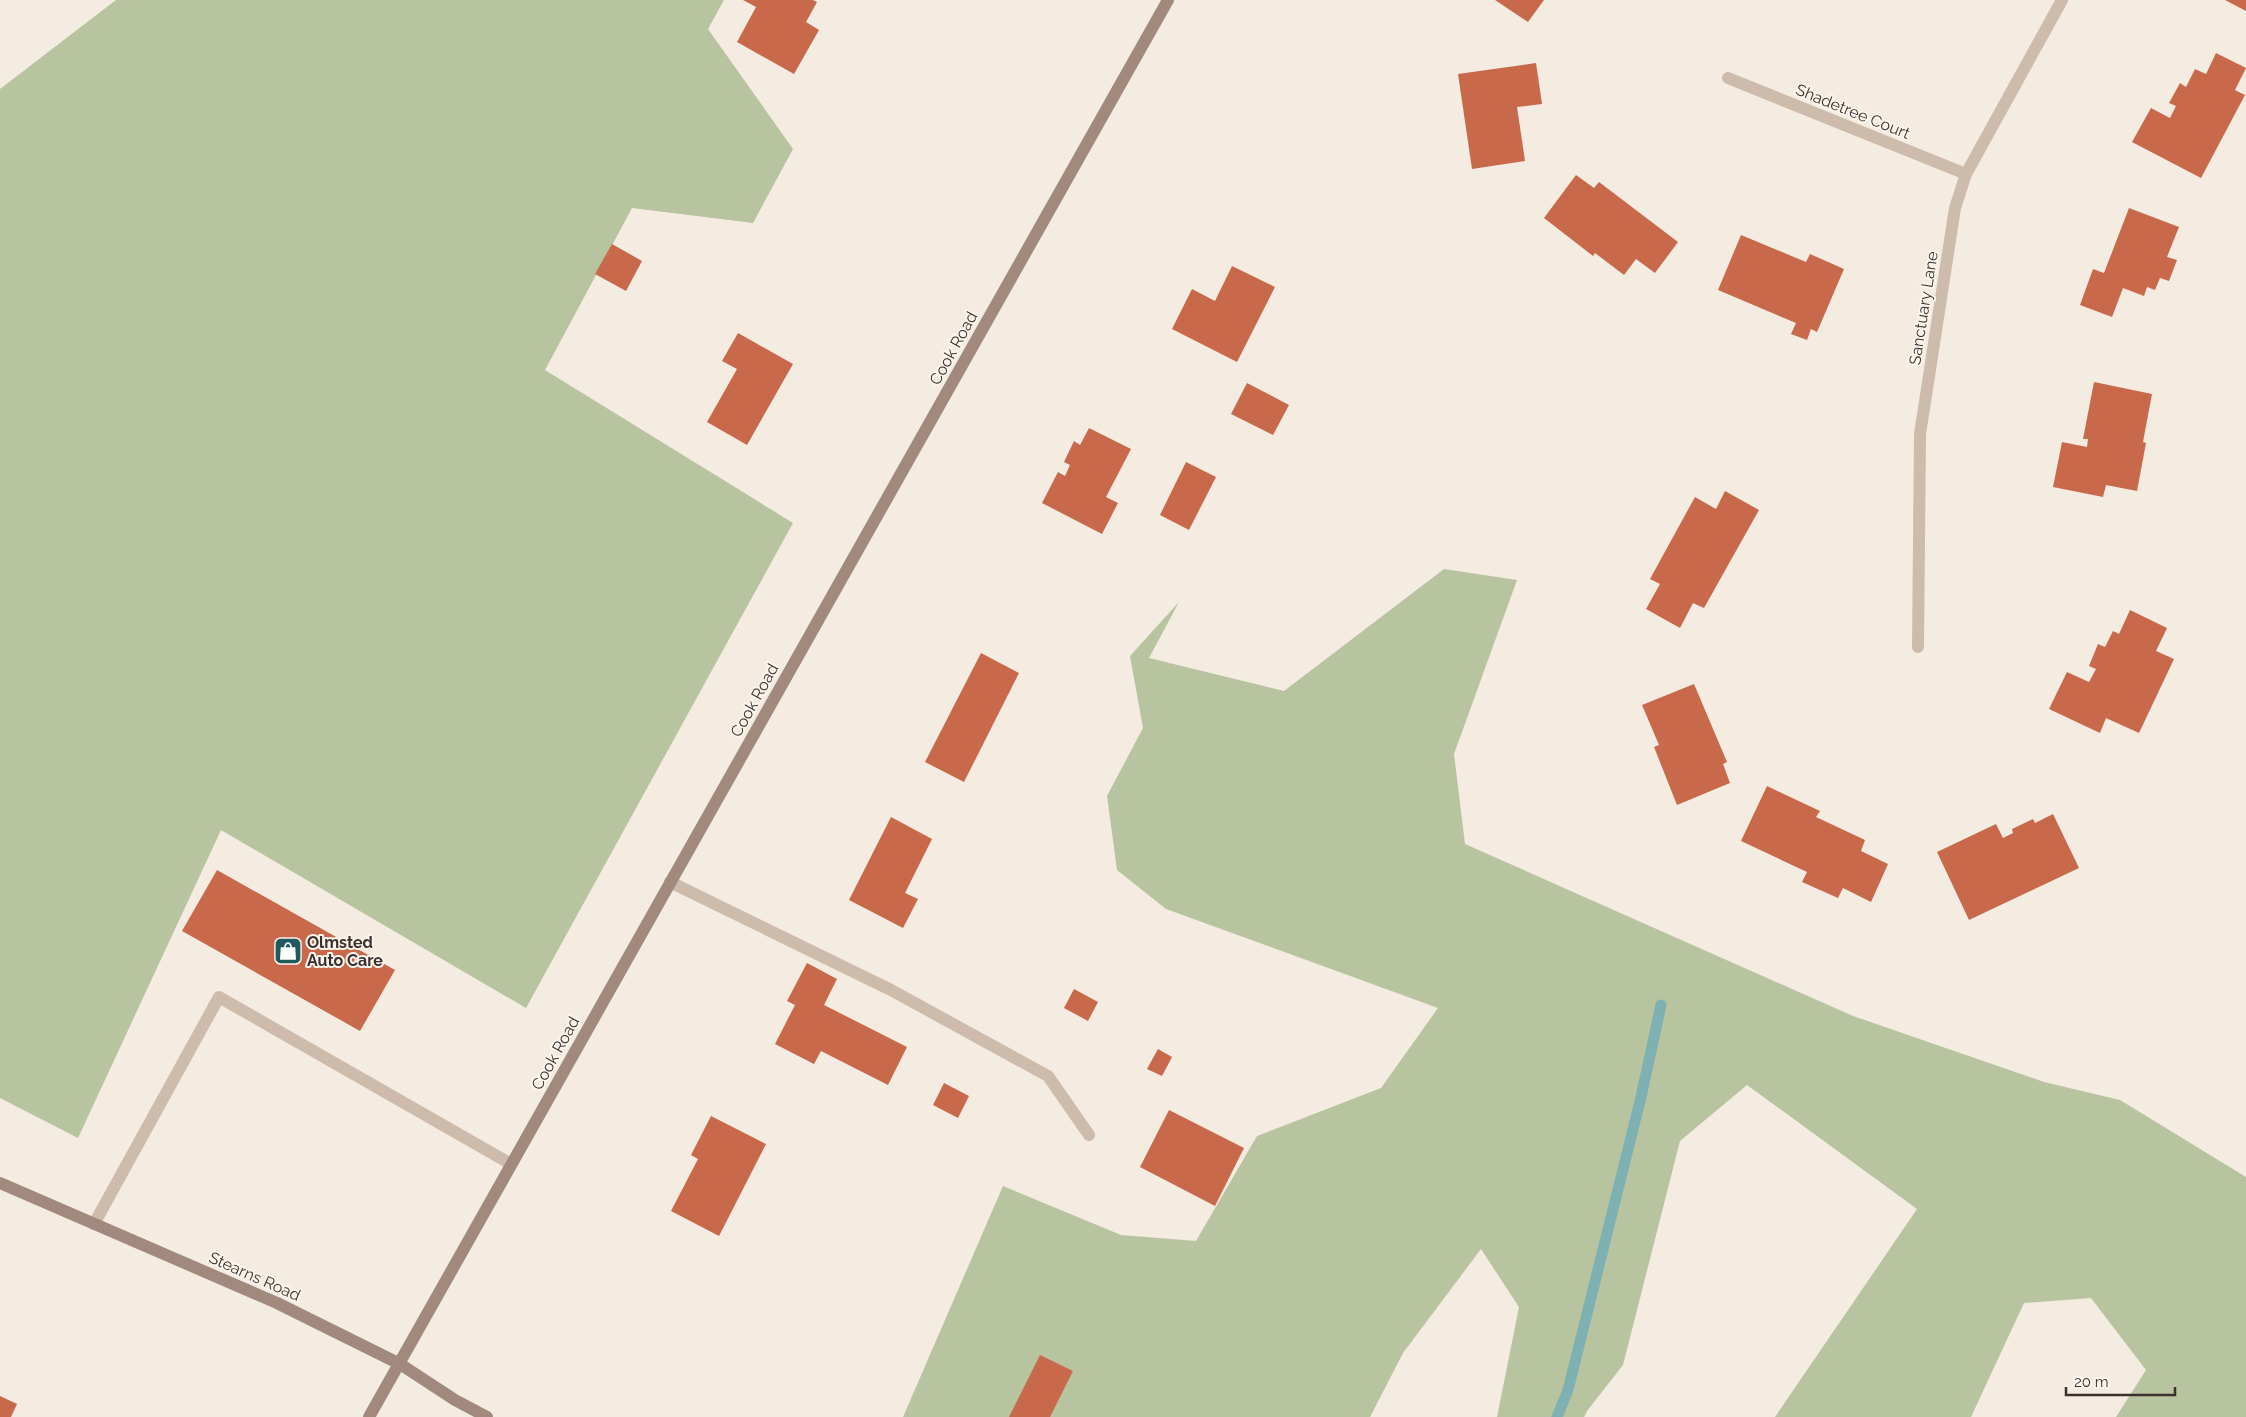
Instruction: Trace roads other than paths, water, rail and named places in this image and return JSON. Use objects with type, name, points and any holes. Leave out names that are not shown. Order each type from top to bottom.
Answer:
[{"type":"street","name":"Cook Road","points":[[369,1417],[1168,0]]},
{"type":"street","name":"Sanctuary Lane","points":[[1918,647],[1920,434],[1955,208],[1966,174],[2062,0]]},
{"type":"street","name":"Shadetree Court","points":[[1728,78],[1966,174]]},
{"type":"street","points":[[670,882],[891,990],[1048,1076],[1089,1135]]},
{"type":"street","points":[[94,1224],[219,997],[510,1164]]},
{"type":"street","name":"Stearns Road","points":[[0,1183],[277,1303],[400,1364],[455,1400],[487,1417]]},
{"type":"waterway","points":[[1557,1417],[1568,1390],[1641,1097],[1661,1005]]},
{"type":"place","name":"Olmsted Auto Care","points":[[288,951]]}]
